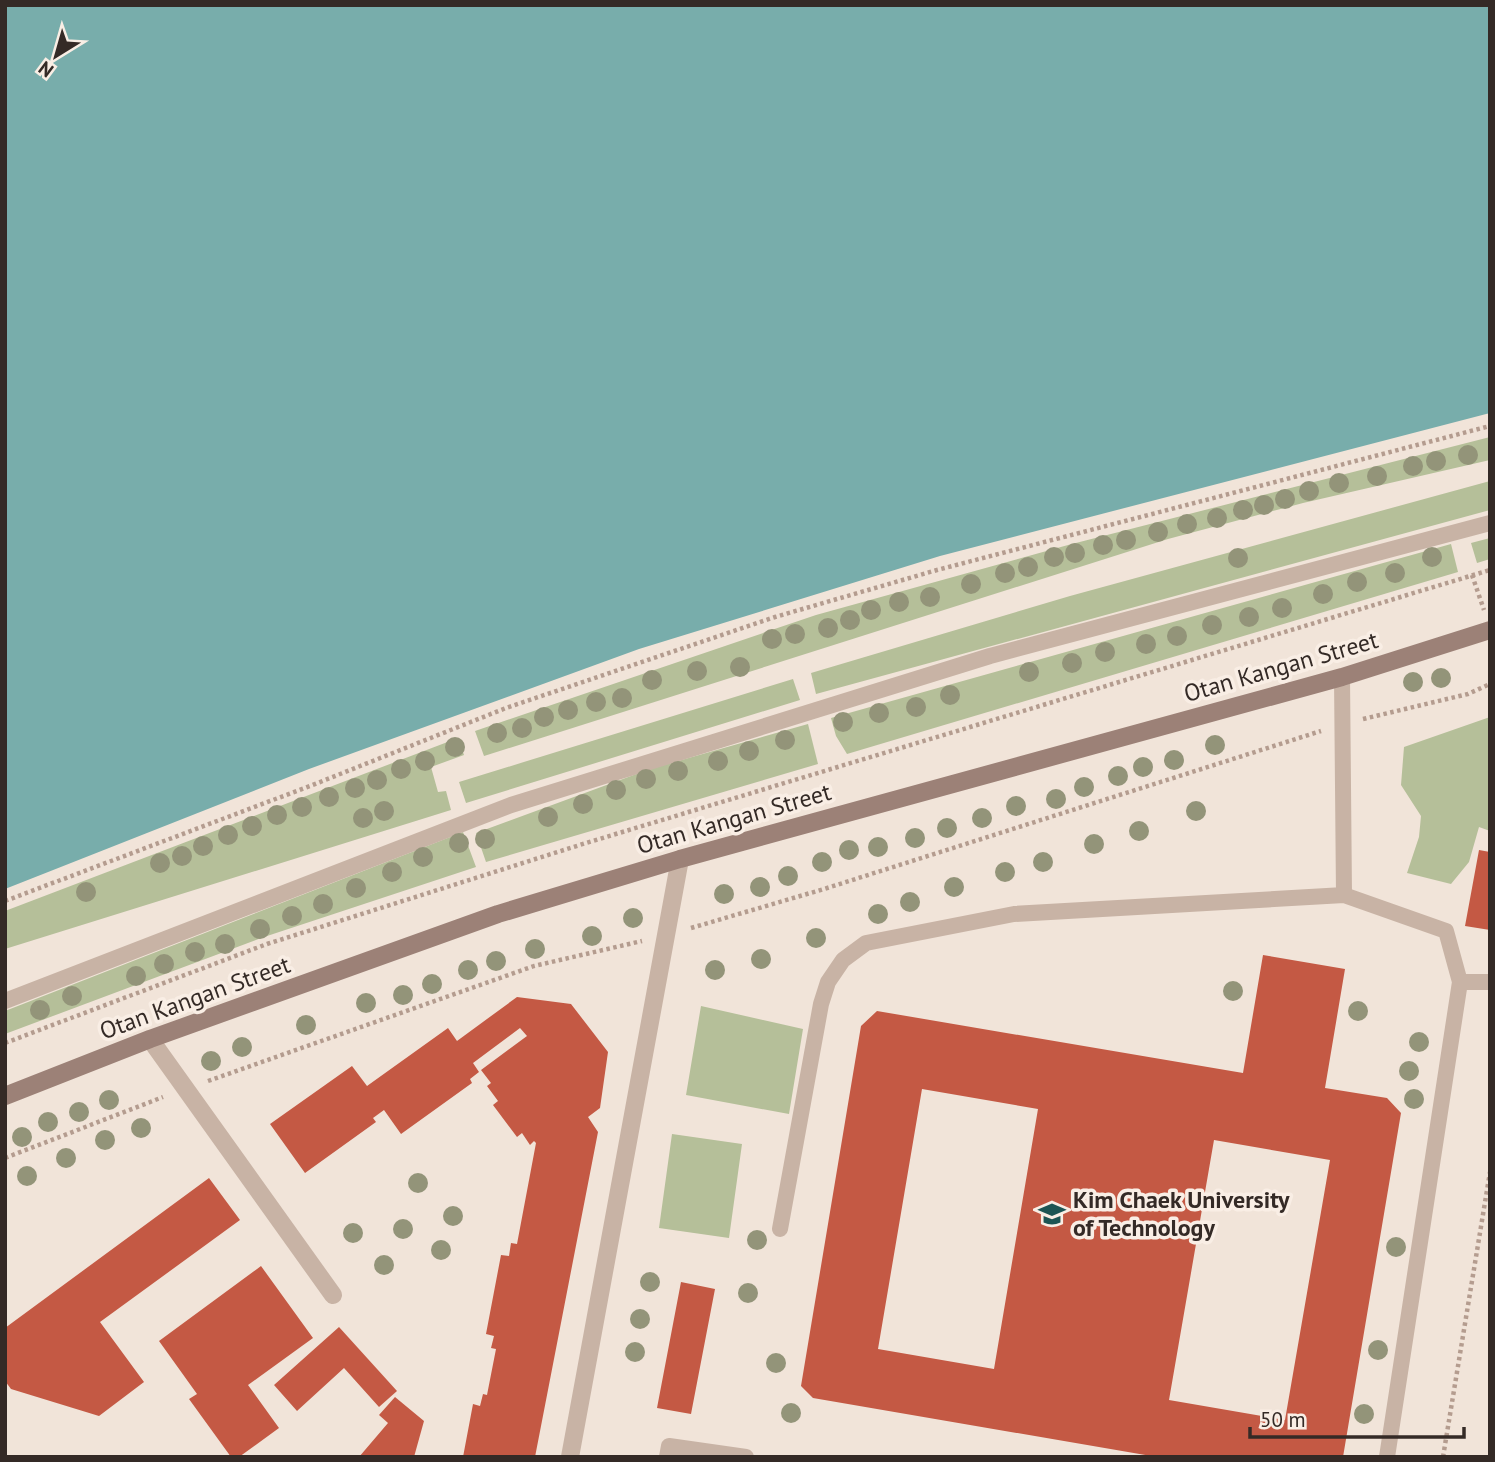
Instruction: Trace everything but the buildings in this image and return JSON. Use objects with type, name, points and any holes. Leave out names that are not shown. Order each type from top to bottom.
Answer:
[{"type":"main road","name":"Otan Kangan Street","points":[[5,1096],[150,1039],[498,914],[680,859],[1342,677],[1488,622]]},
{"type":"street","points":[[570,1457],[680,859]]},
{"type":"street","points":[[150,1039],[332,1295]]},
{"type":"lane","points":[[5,1001],[511,805],[990,656],[1490,523]]},
{"type":"lane","points":[[1342,677],[1344,895]]},
{"type":"lane","points":[[780,1229],[821,1004],[828,982],[843,960],[866,943],[1014,914],[1344,895],[1446,931],[1460,982],[1387,1457]]},
{"type":"lane","points":[[1460,982],[1490,982]]},
{"type":"lane","points":[[667,1457],[669,1446],[746,1457]]},
{"type":"path","points":[[5,901],[310,786],[506,708],[775,617],[937,570],[1490,426]]},
{"type":"path","points":[[5,1043],[267,944],[586,843],[1490,570]]},
{"type":"path","points":[[1472,575],[1488,622]]},
{"type":"path","points":[[5,1158],[186,1089],[534,966],[666,936],[824,889],[1343,724],[1468,694],[1490,684]]},
{"type":"path","points":[[1443,1457],[1490,1171]]},
{"type":"green space","points":[[1490,437],[1490,460],[1303,503],[1168,539],[484,756],[475,731],[816,615],[1068,545]]},
{"type":"green space","points":[[1490,481],[1490,510],[816,694],[811,673],[1070,596]]},
{"type":"green space","points":[[1490,538],[1490,559],[1477,563],[1471,543]]},
{"type":"green space","points":[[1451,544],[1458,572],[847,754],[836,736],[831,718]]},
{"type":"green space","points":[[793,679],[800,700],[466,803],[459,782]]},
{"type":"green space","points":[[1490,717],[1490,831],[1479,827],[1469,862],[1451,884],[1407,873],[1419,837],[1421,816],[1401,785],[1404,747]]},
{"type":"green space","points":[[808,724],[818,764],[486,862],[476,833],[650,769]]},
{"type":"green space","points":[[458,738],[464,755],[431,767],[438,792],[446,791],[451,810],[5,949],[5,911]]},
{"type":"green space","points":[[463,832],[476,867],[261,938],[5,1034],[5,1011]]},
{"type":"green space","points":[[701,1006],[803,1029],[789,1114],[686,1095]]},
{"type":"green space","points":[[672,1134],[742,1144],[729,1238],[659,1228]]},
{"type":"water","points":[[5,5],[1490,5],[1490,413],[940,556],[639,649],[309,769],[5,889]]},
{"type":"place","name":"Kim Chaek University of Technology","points":[[1052,1214]]}]
